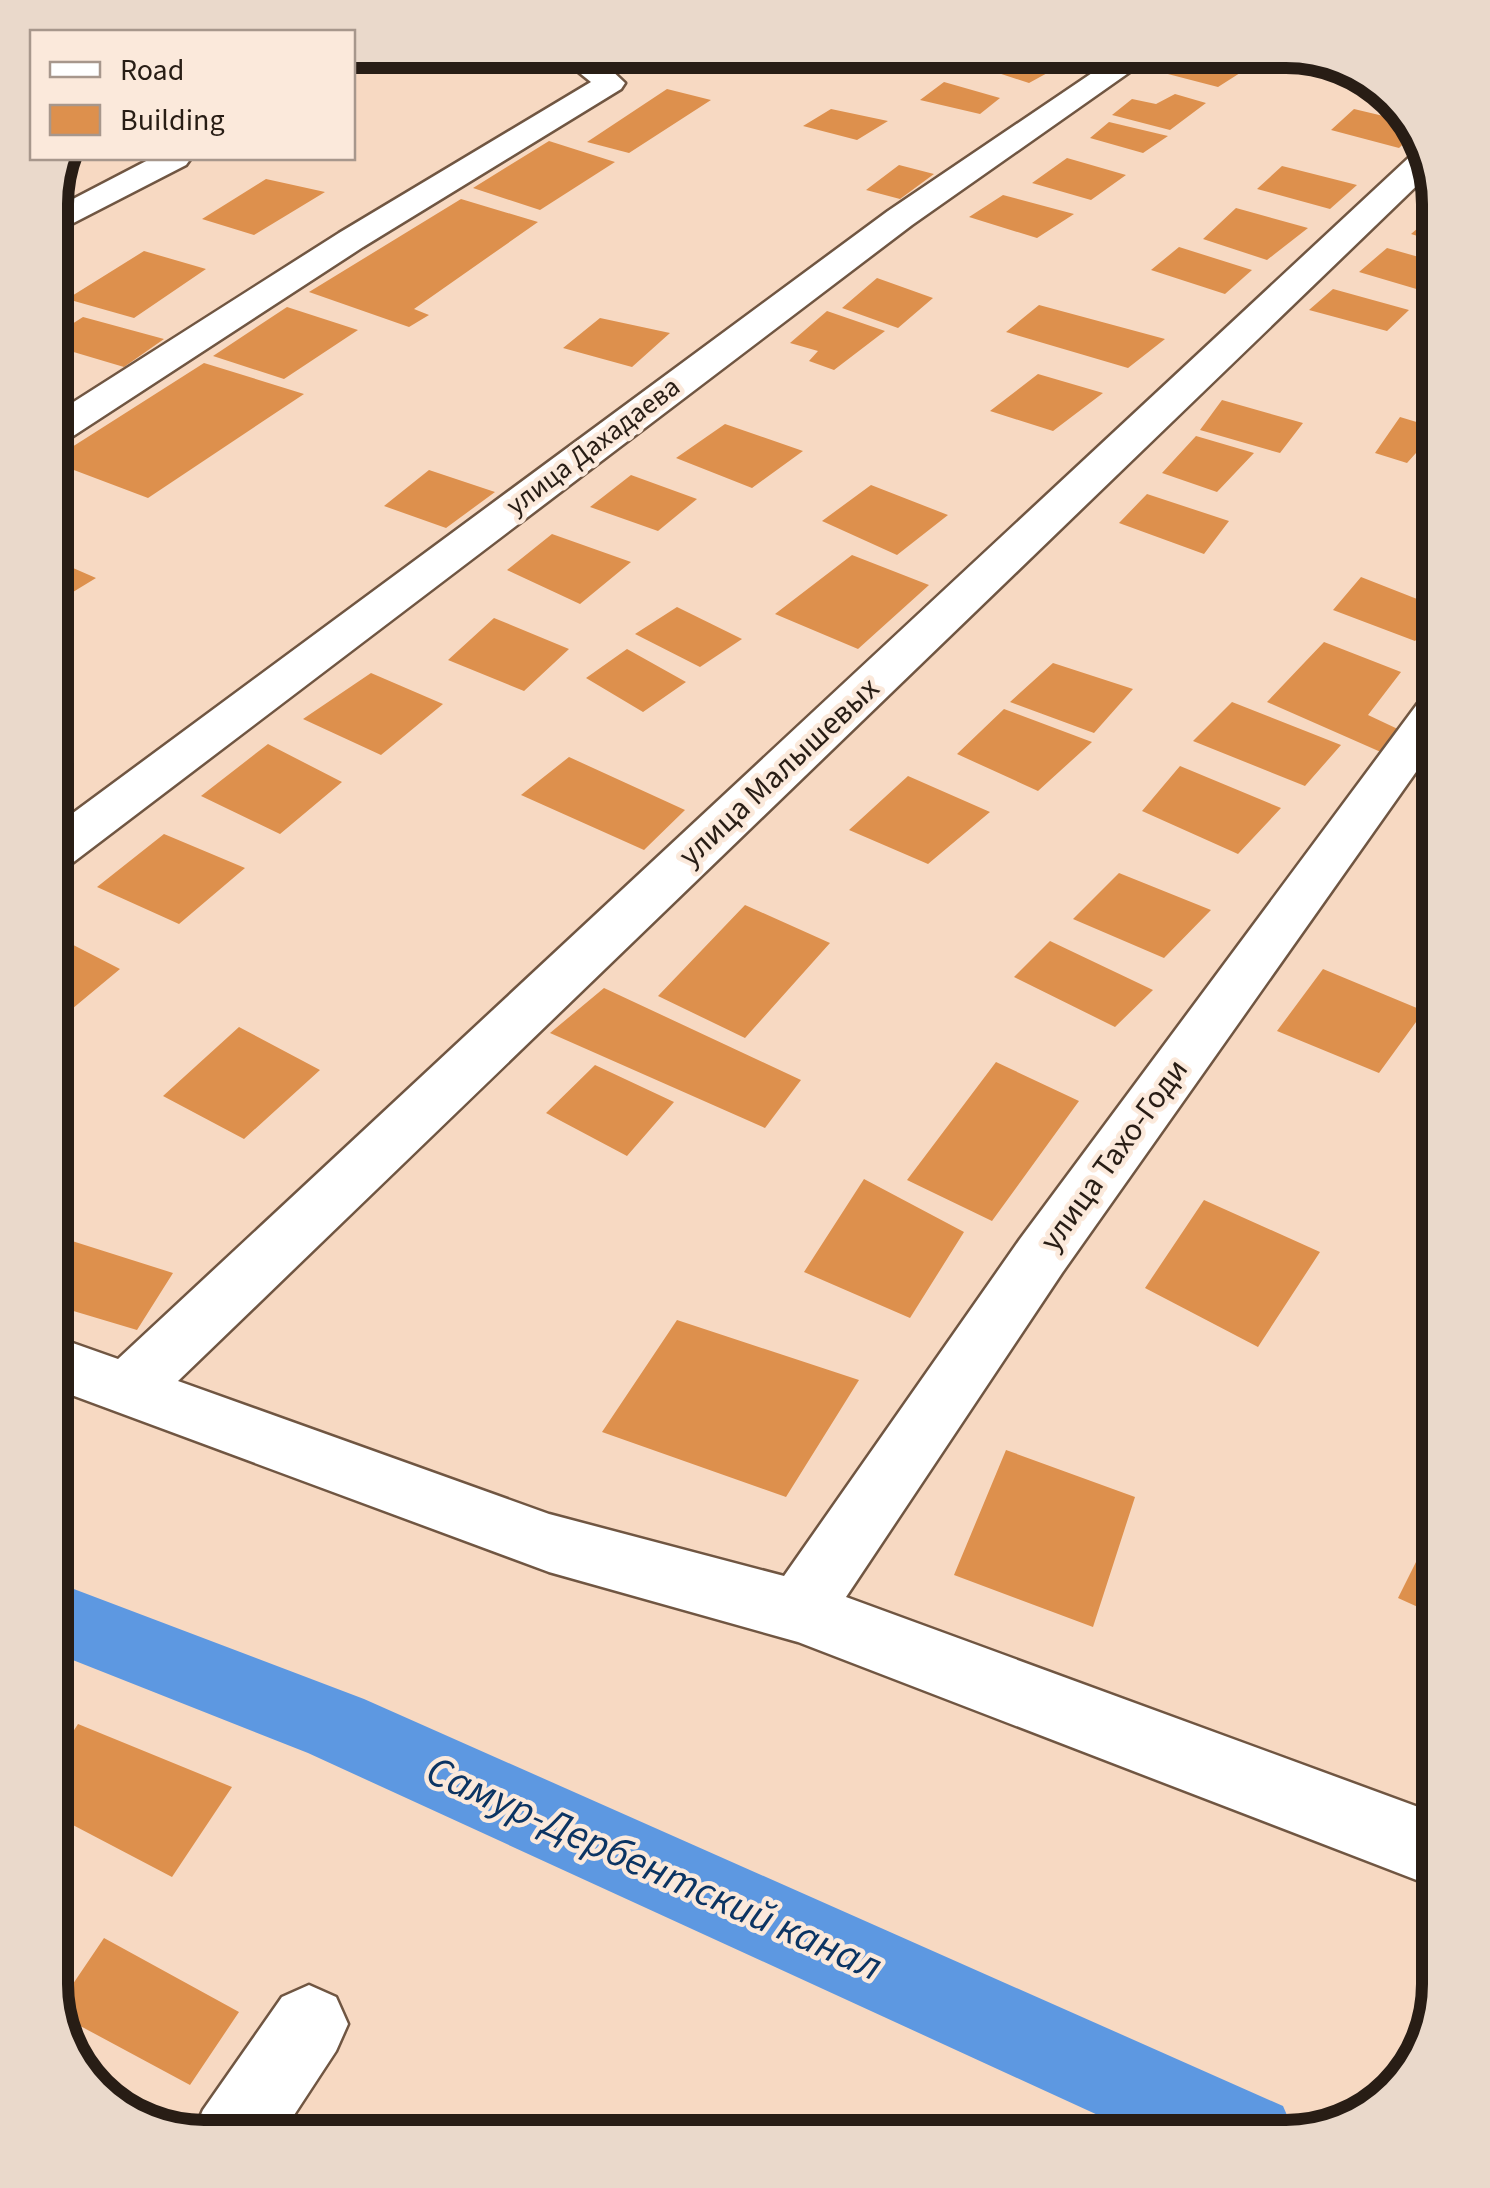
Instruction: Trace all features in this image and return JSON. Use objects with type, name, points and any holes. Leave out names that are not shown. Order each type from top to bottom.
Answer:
[{"type":"street","points":[[68,422],[351,240],[610,83],[593,68]]},
{"type":"street","name":"улица Дахадаева","points":[[68,842],[884,230],[1120,68]]},
{"type":"street","points":[[68,215],[171,160]]},
{"type":"street","name":"улица Малышевых","points":[[130,1387],[1418,167]]},
{"type":"street","name":"улица Тахо-Годи","points":[[799,1611],[1041,1256],[1422,731]]},
{"type":"street","points":[[68,1367],[549,1543],[799,1611],[1422,1845]]},
{"type":"street","points":[[243,2120],[309,2024]]},
{"type":"building","points":[[983,68],[1056,68],[1029,83]]},
{"type":"building","points":[[1171,68],[1248,68],[1218,87],[1164,73]]},
{"type":"building","points":[[944,82],[1000,98],[980,114],[920,100]]},
{"type":"building","points":[[667,89],[711,100],[629,153],[587,142]]},
{"type":"building","points":[[1175,94],[1206,103],[1170,130],[1112,115],[1132,99],[1156,104]]},
{"type":"building","points":[[831,109],[888,121],[857,140],[803,126]]},
{"type":"building","points":[[1354,109],[1392,118],[1407,141],[1399,148],[1331,130]]},
{"type":"building","points":[[1109,122],[1168,136],[1143,153],[1090,138]]},
{"type":"building","points":[[549,141],[615,162],[540,210],[473,188]]},
{"type":"building","points":[[1067,158],[1126,175],[1091,200],[1032,183]]},
{"type":"building","points":[[899,165],[934,174],[900,199],[866,190]]},
{"type":"building","points":[[1282,166],[1357,185],[1330,209],[1257,189]]},
{"type":"building","points":[[266,179],[325,192],[254,235],[202,219]]},
{"type":"building","points":[[1003,195],[1074,214],[1037,238],[969,217]]},
{"type":"building","points":[[461,199],[538,222],[414,309],[429,315],[409,327],[309,292]]},
{"type":"building","points":[[1236,208],[1308,228],[1267,260],[1203,239]]},
{"type":"building","points":[[1422,225],[1422,237],[1411,234]]},
{"type":"building","points":[[1179,247],[1252,270],[1225,294],[1151,270]]},
{"type":"building","points":[[1387,248],[1422,258],[1422,291],[1359,272]]},
{"type":"building","points":[[144,251],[206,269],[134,318],[68,298]]},
{"type":"building","points":[[877,278],[933,298],[898,328],[842,308]]},
{"type":"building","points":[[1333,289],[1409,310],[1387,331],[1309,310]]},
{"type":"building","points":[[1039,305],[1165,339],[1128,368],[1006,332]]},
{"type":"building","points":[[287,307],[358,330],[284,379],[213,356]]},
{"type":"building","points":[[827,311],[885,331],[834,370],[809,361],[818,351],[790,343]]},
{"type":"building","points":[[83,317],[164,339],[124,367],[68,350],[68,327]]},
{"type":"building","points":[[600,318],[670,333],[632,367],[563,348]]},
{"type":"building","points":[[204,363],[304,394],[148,498],[68,468],[68,450]]},
{"type":"building","points":[[1038,374],[1103,393],[1053,431],[990,411]]},
{"type":"building","points":[[1222,400],[1303,423],[1280,453],[1200,430]]},
{"type":"building","points":[[1400,417],[1422,424],[1422,455],[1416,453],[1407,463],[1375,453]]},
{"type":"building","points":[[725,424],[803,451],[752,488],[676,458]]},
{"type":"building","points":[[1196,436],[1254,453],[1217,492],[1162,473]]},
{"type":"building","points":[[429,470],[495,492],[446,528],[384,506]]},
{"type":"building","points":[[631,475],[697,499],[658,531],[590,507]]},
{"type":"building","points":[[871,485],[948,515],[897,555],[822,521]]},
{"type":"building","points":[[1147,494],[1229,521],[1204,554],[1119,523]]},
{"type":"building","points":[[552,534],[631,562],[580,604],[507,570]]},
{"type":"building","points":[[852,555],[929,585],[858,649],[775,614]]},
{"type":"building","points":[[68,566],[96,578],[68,595]]},
{"type":"building","points":[[1361,577],[1422,601],[1422,634],[1415,641],[1333,610]]},
{"type":"building","points":[[677,607],[742,639],[700,667],[635,634]]},
{"type":"building","points":[[494,618],[569,649],[524,691],[448,660]]},
{"type":"building","points":[[1324,642],[1401,672],[1368,715],[1402,731],[1383,753],[1267,702]]},
{"type":"building","points":[[627,649],[686,682],[643,712],[586,678]]},
{"type":"building","points":[[1053,663],[1133,689],[1094,733],[1010,702]]},
{"type":"building","points":[[371,673],[443,704],[381,755],[303,719]]},
{"type":"building","points":[[1232,702],[1341,745],[1305,786],[1193,741]]},
{"type":"building","points":[[1004,709],[1092,742],[1038,791],[957,754]]},
{"type":"building","points":[[268,744],[342,782],[280,834],[201,796]]},
{"type":"building","points":[[569,757],[685,810],[644,850],[521,795]]},
{"type":"building","points":[[1180,766],[1281,808],[1238,854],[1142,811]]},
{"type":"building","points":[[908,776],[990,812],[928,864],[849,830]]},
{"type":"building","points":[[164,834],[245,868],[179,924],[97,887]]},
{"type":"building","points":[[1119,873],[1211,910],[1164,958],[1073,919]]},
{"type":"building","points":[[745,905],[830,943],[745,1038],[658,996]]},
{"type":"building","points":[[1050,941],[1153,990],[1115,1027],[1014,977]]},
{"type":"building","points":[[68,942],[120,969],[68,1012]]},
{"type":"building","points":[[1323,969],[1422,1010],[1379,1073],[1277,1031]]},
{"type":"building","points":[[604,988],[801,1080],[765,1128],[550,1033]]},
{"type":"building","points":[[239,1027],[320,1070],[244,1139],[163,1096]]},
{"type":"building","points":[[996,1062],[1079,1101],[992,1221],[907,1180]]},
{"type":"building","points":[[595,1065],[674,1102],[627,1156],[546,1113]]},
{"type":"building","points":[[864,1179],[964,1232],[910,1318],[804,1272]]},
{"type":"building","points":[[1204,1200],[1320,1252],[1258,1347],[1145,1288]]},
{"type":"building","points":[[68,1240],[173,1273],[137,1330],[68,1309]]},
{"type":"building","points":[[677,1320],[859,1380],[786,1497],[602,1432]]},
{"type":"building","points":[[1006,1450],[1135,1497],[1093,1627],[954,1575]]},
{"type":"building","points":[[1422,1550],[1422,1609],[1398,1598]]},
{"type":"building","points":[[78,1724],[232,1787],[172,1877],[68,1822],[68,1739]]},
{"type":"building","points":[[104,1938],[239,2012],[190,2085],[73,2022],[68,1991]]},
{"type":"waterway","name":"Самур-Дербентский канал","points":[[68,1622],[336,1726],[1211,2120]]}]
